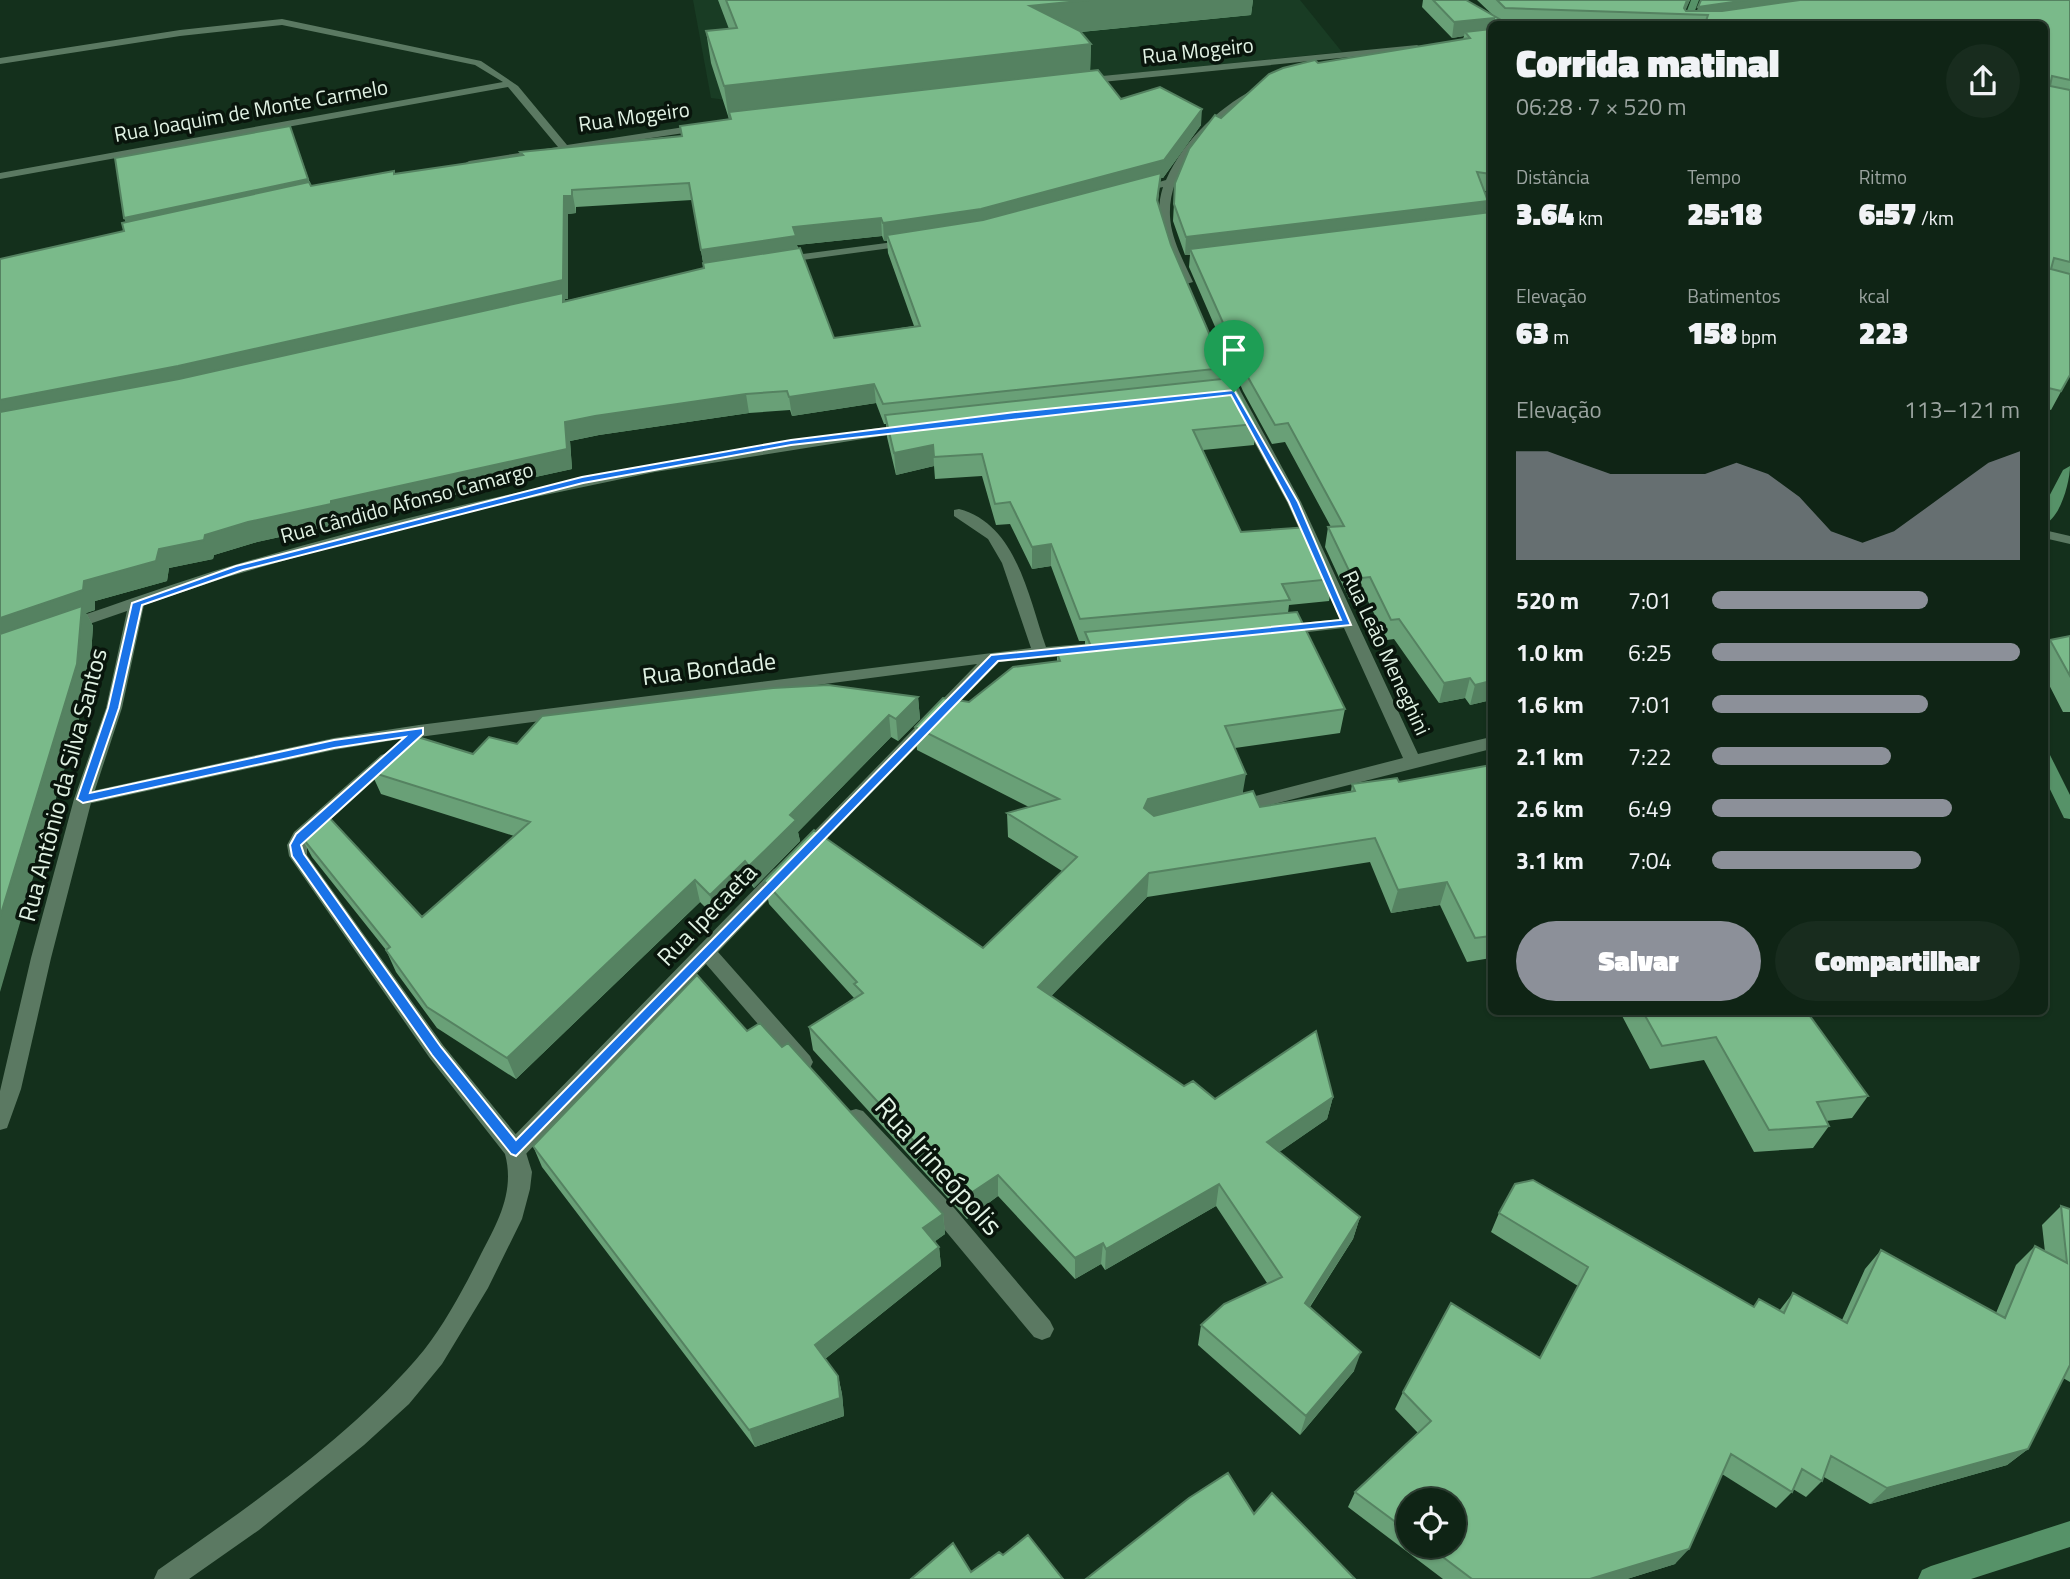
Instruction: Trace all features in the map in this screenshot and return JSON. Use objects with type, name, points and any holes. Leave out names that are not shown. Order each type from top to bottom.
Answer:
[{"type":"main road","points":[[1687,21],[1695,0]]},
{"type":"main road","points":[[2048,512],[2070,470]]},
{"type":"main road","points":[[2048,767],[2070,813]]},
{"type":"main road","points":[[1931,1579],[2066,1540]]},
{"type":"street","points":[[0,61],[191,31],[282,22],[478,63],[496,70],[563,147]]},
{"type":"street","name":"Rua Mogeiro","points":[[1073,82],[1425,47]]},
{"type":"street","points":[[1301,73],[1372,53]]},
{"type":"street","points":[[1193,298],[1185,261],[1164,217],[1169,182],[1206,130],[1231,105],[1250,92],[1275,82]]},
{"type":"street","name":"Rua Joaquim de Monte Carmelo","points":[[0,176],[509,84]]},
{"type":"street","name":"Rua Mogeiro","points":[[458,166],[563,147],[723,124]]},
{"type":"street","points":[[1129,192],[1169,182]]},
{"type":"street","points":[[763,263],[920,242]]},
{"type":"street","name":"Rua Leão Meneghini","points":[[1208,333],[1227,393],[1294,502],[1413,761],[1488,744]]},
{"type":"street","name":"Rua Cândido Afonso Camargo","points":[[137,603],[240,568],[525,493],[764,447],[923,426]]},
{"type":"street","points":[[959,513],[994,536],[1009,563],[1040,652]]},
{"type":"street","points":[[2048,535],[2070,540]]},
{"type":"street","name":"Rua Antônio da Silva Santos","points":[[52,631],[137,603]]},
{"type":"street","name":"Rua Antônio da Silva Santos","points":[[0,1121],[11,1090],[83,799],[114,708],[137,603]]},
{"type":"street","points":[[1268,631],[1347,622]]},
{"type":"street","name":"Rua Bondade","points":[[83,799],[334,744],[419,731],[995,657],[1121,646]]},
{"type":"street","name":"Rua Ipecaeta","points":[[516,1150],[706,951],[995,657]]},
{"type":"street","points":[[169,1577],[250,1521],[355,1436],[400,1395],[434,1356],[480,1280],[511,1219],[521,1172],[516,1150],[436,1051],[298,856],[296,845],[300,837],[419,731]]},
{"type":"street","points":[[1218,812],[1413,761]]},
{"type":"street","points":[[706,951],[817,1077]]},
{"type":"street","name":"Rua Irineópolis","points":[[845,1107],[947,1216],[1042,1329]]},
{"type":"shaded area","points":[[693,0],[1300,0],[1342,52],[788,108],[711,98]]},
{"type":"building","points":[[726,0],[1089,0],[1030,6],[1080,31],[1091,44],[724,86],[706,31],[737,28]]},
{"type":"building","points":[[1433,0],[1466,0],[1503,21],[1494,21],[1494,18],[1454,22]]},
{"type":"building","points":[[1497,0],[1687,0],[1684,8],[1686,11],[1722,11],[1800,0],[2070,0],[2070,80],[2052,76],[2050,86],[2070,90],[2070,262],[2054,258],[2051,269],[2070,274],[2070,375],[2061,391],[2048,388],[2048,21],[1706,21],[1708,15],[1505,8]]},
{"type":"building","points":[[1701,0],[1747,0],[1698,7]]},
{"type":"building","points":[[1488,29],[1488,174],[1477,172],[1488,201],[1186,237],[1174,204],[1175,183],[1189,149],[1215,115],[1221,118],[1269,74],[1315,60],[1318,63],[1470,38],[1465,32]]},
{"type":"building","points":[[1098,70],[1121,99],[1160,87],[1202,109],[1164,160],[981,209],[883,223],[881,218],[793,227],[796,236],[701,250],[689,183],[572,190],[572,196],[564,196],[563,280],[178,366],[0,400],[0,259],[124,231],[122,223],[309,182],[311,186],[394,171],[394,174],[523,155],[520,152],[682,136],[680,126],[731,119],[729,112]]},
{"type":"building","points":[[290,126],[308,179],[124,218],[115,158]]},
{"type":"building","points":[[1161,173],[1157,200],[1171,245],[1224,368],[883,404],[874,384],[789,397],[787,391],[746,394],[565,422],[567,449],[248,522],[205,535],[204,540],[159,549],[156,561],[84,581],[83,590],[0,618],[0,412],[179,379],[563,293],[563,302],[704,268],[703,263],[800,248],[834,338],[920,326],[887,235],[983,220]]},
{"type":"building","points":[[1488,212],[1488,682],[1475,685],[1470,678],[1444,683],[1399,619],[1391,620],[1370,577],[1353,579],[1328,527],[1344,526],[1288,423],[1275,425],[1245,372],[1190,249]]},
{"type":"building","points":[[1231,378],[1256,424],[1193,430],[1241,532],[1309,527],[1333,579],[1282,584],[1290,600],[1080,619],[1051,544],[1032,547],[1010,502],[995,504],[982,454],[934,457],[933,445],[894,453],[885,415]]},
{"type":"building","points":[[82,606],[77,664],[0,917],[0,634]]},
{"type":"building","points":[[1297,612],[1345,709],[1225,726],[1246,774],[1148,799],[1144,808],[1154,816],[1253,791],[1260,807],[1355,791],[1352,784],[1397,778],[1399,782],[1488,766],[1488,936],[1475,938],[1447,882],[1398,890],[1375,838],[1149,873],[1038,987],[1184,1086],[1193,1081],[1215,1099],[1316,1031],[1333,1097],[1267,1142],[1360,1217],[1305,1303],[1361,1352],[1306,1416],[1201,1325],[1224,1304],[1282,1277],[1219,1184],[1106,1249],[1103,1243],[1075,1258],[998,1175],[965,1197],[809,1027],[863,993],[854,984],[857,982],[764,881],[814,830],[983,948],[1077,857],[1007,813],[1059,799],[915,727],[943,698],[969,702],[1013,667],[1060,661],[1057,653],[1092,649],[1085,632]]},
{"type":"building","points":[[2070,636],[2070,676],[2050,640]]},
{"type":"building","points":[[828,685],[918,697],[896,719],[889,715],[790,815],[796,820],[749,866],[745,861],[710,895],[695,880],[507,1058],[427,1007],[386,950],[390,947],[300,835],[326,814],[422,917],[530,822],[371,772],[408,734],[473,754],[489,737],[517,744],[542,716],[773,688]]},
{"type":"building","points":[[697,975],[747,1031],[760,1023],[782,1047],[788,1043],[943,1214],[923,1228],[939,1247],[815,1345],[838,1376],[840,1398],[749,1430],[533,1146]]},
{"type":"building","points":[[1645,1015],[1809,1015],[1868,1096],[1817,1102],[1829,1126],[1769,1130],[1716,1037],[1662,1046]]},
{"type":"building","points":[[1533,1180],[1754,1307],[1759,1299],[1784,1313],[1793,1293],[1847,1323],[1881,1250],[2005,1318],[2035,1246],[2067,1263],[2061,1206],[2070,1209],[2070,1365],[2028,1449],[1887,1488],[1831,1456],[1822,1481],[1802,1469],[1792,1492],[1731,1454],[1689,1549],[1590,1579],[1472,1579],[1444,1558],[1466,1558],[1466,1488],[1396,1488],[1396,1522],[1355,1492],[1431,1421],[1403,1392],[1451,1303],[1540,1358],[1588,1267],[1499,1213],[1515,1184]]},
{"type":"building","points":[[1228,1473],[1254,1514],[1272,1493],[1355,1579],[1086,1579],[1189,1498]]},
{"type":"building","points":[[1028,1535],[1063,1579],[911,1579],[953,1543],[971,1572],[999,1552],[1003,1555]]},
{"type":"route","points":[[1234,392],[1294,502],[1347,622],[1189,640],[995,657],[693,964],[516,1150],[436,1051],[298,856],[296,845],[300,837],[419,731],[334,744],[83,799],[114,708],[137,603],[178,588],[240,568],[582,480],[791,442],[1015,414],[1234,392]]}]
